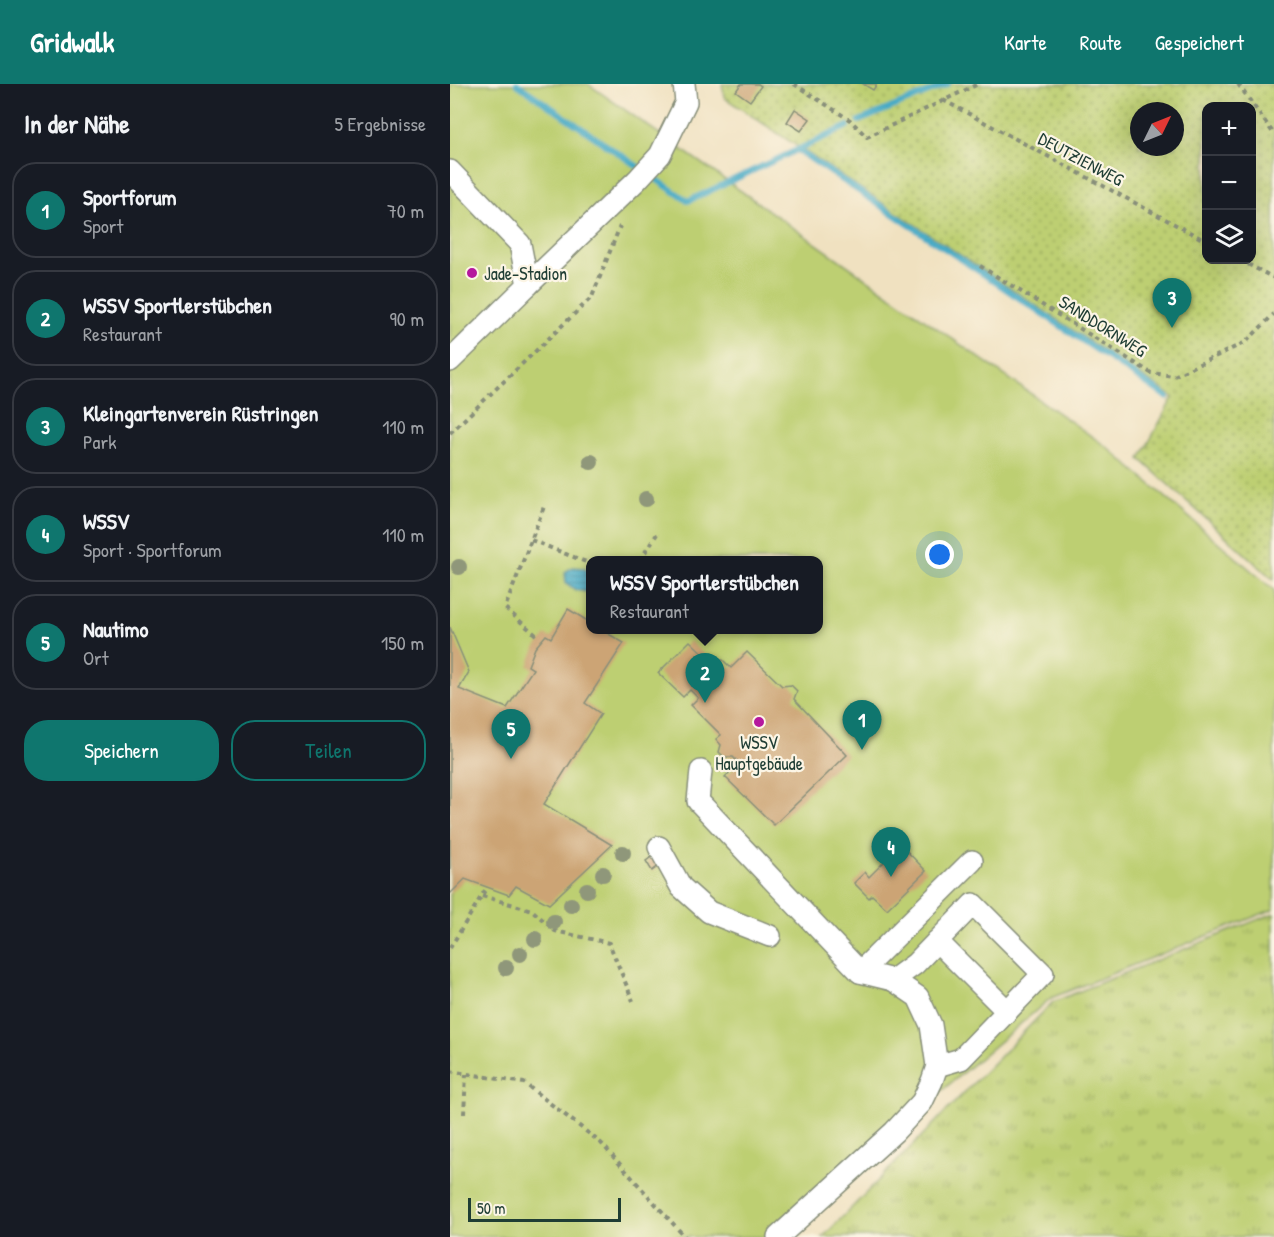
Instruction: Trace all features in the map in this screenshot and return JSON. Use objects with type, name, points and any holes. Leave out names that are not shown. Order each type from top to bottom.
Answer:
[{"type":"street","points":[[450,361],[660,155],[686,102],[684,84]]},
{"type":"street","points":[[450,171],[520,244],[528,285]]},
{"type":"street","points":[[700,771],[698,801],[860,972],[893,980],[918,997],[932,1025],[937,1066],[922,1102],[894,1132],[778,1237]]},
{"type":"street","points":[[659,847],[681,887],[709,912],[770,936]]},
{"type":"street","points":[[860,972],[972,861]]},
{"type":"street","points":[[893,980],[915,964],[974,904],[1043,974],[961,1059],[937,1066]]},
{"type":"street","points":[[937,941],[1007,1011]]},
{"type":"path","points":[[794,84],[850,120],[867,136],[978,84]]},
{"type":"path","points":[[1238,84],[1274,134]]},
{"type":"path","name":"DEUTZIENWEG","points":[[943,100],[1202,239]]},
{"type":"path","points":[[450,432],[592,297],[621,223]]},
{"type":"path","points":[[1248,264],[1274,278]]},
{"type":"path","name":"SANDDORNWEG","points":[[980,266],[1151,373],[1174,376],[1246,342],[1274,314]]},
{"type":"path","points":[[536,635],[505,608],[545,504]]},
{"type":"path","points":[[643,556],[657,534]]},
{"type":"path","points":[[531,540],[586,562]]},
{"type":"path","points":[[450,948],[488,887]]},
{"type":"path","points":[[482,896],[532,910],[555,931],[609,943],[633,1001]]},
{"type":"path","points":[[450,1071],[524,1083],[601,1143],[685,1237]]},
{"type":"path","points":[[464,1114],[466,1074]]},
{"type":"green space","points":[[450,84],[588,84],[1107,447],[1274,590],[1274,909],[1051,998],[769,1237],[450,1237]]},
{"type":"green space","points":[[722,84],[1274,84],[1274,580],[1140,459],[1173,397],[725,98]]},
{"type":"green space","points":[[1274,913],[1274,1237],[823,1237],[1053,1002]]},
{"type":"water","points":[[573,567],[586,570],[586,592],[576,590],[566,583],[565,572]]},
{"type":"building","points":[[741,84],[761,86],[750,101],[736,91]]},
{"type":"building","points":[[863,84],[877,84],[873,90]]},
{"type":"building","points":[[795,109],[810,119],[801,131],[787,122]]},
{"type":"building","points":[[568,609],[586,620],[586,634],[609,634],[624,643],[585,703],[601,714],[544,804],[612,845],[549,904],[516,886],[509,895],[465,879],[450,894],[450,627],[469,672],[459,689],[507,708],[533,669],[528,666],[535,648],[546,635],[551,638]]},
{"type":"building","points":[[690,641],[711,661],[723,660],[731,668],[747,652],[782,686],[791,685],[797,691],[794,699],[847,755],[774,825],[725,777],[739,763],[733,757],[724,757],[719,752],[721,745],[716,739],[721,735],[691,705],[698,698],[690,690],[683,697],[658,673]]},
{"type":"building","points":[[901,845],[926,871],[887,909],[872,895],[869,898],[854,883],[865,872],[869,877]]},
{"type":"building","points":[[653,856],[660,865],[652,871],[646,861]]},
{"type":"waterway","points":[[517,84],[688,201],[848,126]]},
{"type":"waterway","points":[[859,121],[948,84]]},
{"type":"waterway","points":[[799,151],[1167,397]]},
{"type":"place","name":"Jade-Stadion","points":[[472,273]]},
{"type":"place","name":"Kleingartenverein Rüstringen","points":[[1172,328]]},
{"type":"place","name":"WSSV Sportlerstübchen","points":[[705,703]]},
{"type":"place","name":"WSSV Hauptgebäude","points":[[759,722]]},
{"type":"place","name":"Sportforum","points":[[862,750]]},
{"type":"place","name":"Nautimo","points":[[511,759]]},
{"type":"place","name":"WSSV","points":[[891,877]]}]
